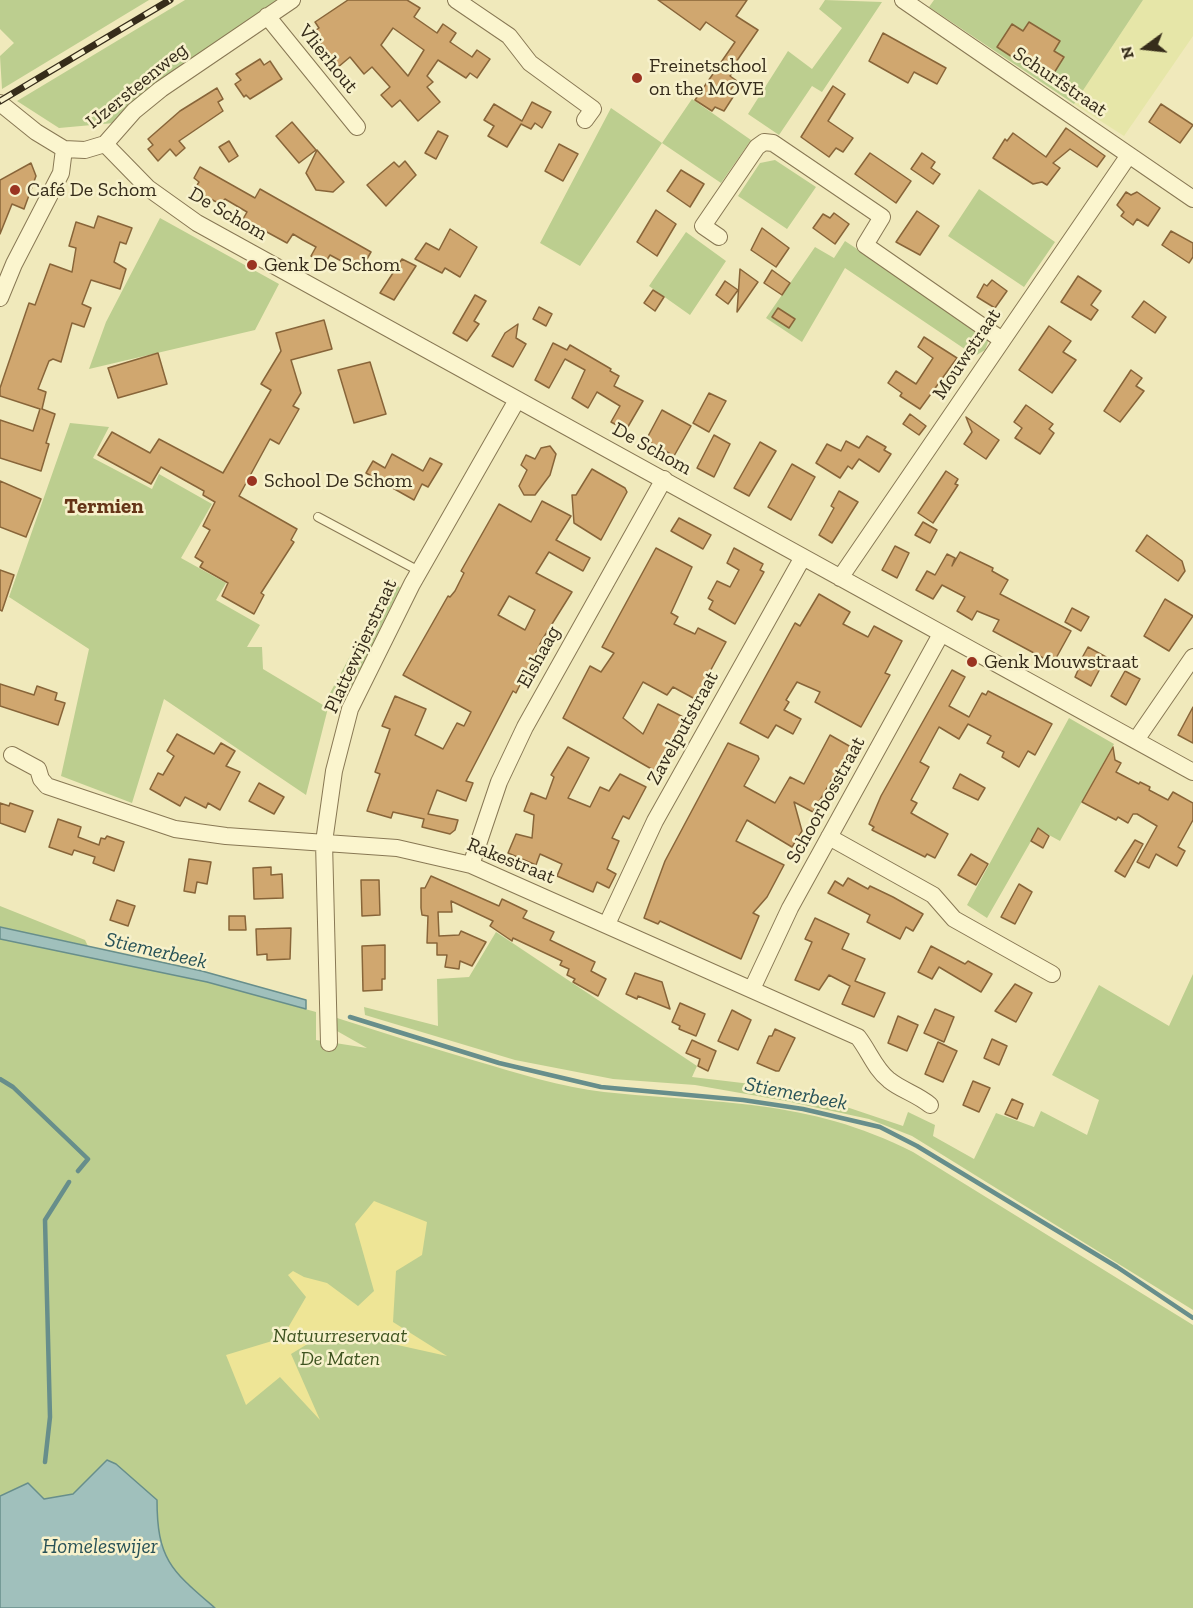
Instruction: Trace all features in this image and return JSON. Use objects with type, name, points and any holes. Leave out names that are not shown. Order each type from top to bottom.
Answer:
[{"type":"street","name":"IJzersteenweg","points":[[64,149],[85,150],[105,144],[134,111],[161,89],[292,0]]},
{"type":"street","points":[[456,0],[509,36],[530,63],[593,109],[585,120]]},
{"type":"street","name":"Schurfstraat","points":[[903,0],[1193,199]]},
{"type":"street","name":"Vlierhout","points":[[267,16],[357,127]]},
{"type":"street","points":[[0,103],[36,132],[64,149],[61,173],[16,261],[0,298]]},
{"type":"street","points":[[719,237],[703,226],[757,147],[764,142],[773,143],[882,217],[865,245],[1002,340]]},
{"type":"street","name":"De Schom","points":[[105,144],[148,188],[197,223],[1193,772]]},
{"type":"street","name":"Mouwstraat","points":[[840,578],[1129,155]]},
{"type":"street","name":"Plattewijerstraat","points":[[329,1042],[324,842],[334,771],[350,709],[419,571],[517,400]]},
{"type":"street","name":"Elshaag","points":[[471,865],[499,782],[525,727],[664,479]]},
{"type":"street","name":"Zavelputstraat","points":[[607,924],[654,820],[803,557]]},
{"type":"street","name":"Schoorbosstraat","points":[[752,989],[790,908],[941,634]]},
{"type":"street","points":[[1136,740],[1193,657]]},
{"type":"street","name":"Rakestraat","points":[[12,755],[41,765],[41,779],[48,786],[175,829],[225,836],[397,848],[471,865],[858,1037],[869,1050],[876,1067],[888,1079],[930,1105]]},
{"type":"street","points":[[829,837],[933,895],[954,919],[1052,974]]},
{"type":"lane","points":[[318,518],[419,571]]},
{"type":"green space","points":[[0,0],[149,0],[2,89],[0,56],[14,43],[0,29]]},
{"type":"green space","points":[[185,0],[280,0],[159,80],[114,123],[59,128],[17,101]]},
{"type":"green space","points":[[825,0],[882,2],[822,92],[812,86],[779,135],[748,114],[788,51],[812,69],[842,28],[819,9]]},
{"type":"green space","points":[[934,0],[1143,0],[1074,104],[929,7]]},
{"type":"green space","points":[[1143,0],[1193,0],[1193,36],[1124,136],[1074,104]]},
{"type":"green space","points":[[692,99],[751,140],[721,183],[662,143]]},
{"type":"green space","points":[[611,108],[662,143],[580,266],[540,243]]},
{"type":"green space","points":[[775,160],[816,187],[787,229],[738,196],[760,163]]},
{"type":"green space","points":[[979,189],[1055,242],[1024,287],[948,236]]},
{"type":"green space","points":[[160,218],[279,284],[255,330],[89,369],[106,322]]},
{"type":"green space","points":[[686,232],[726,261],[690,315],[649,286]]},
{"type":"green space","points":[[845,241],[985,334],[988,342],[985,350],[975,356],[845,268],[802,342],[766,318],[815,247],[834,258]]},
{"type":"green space","points":[[70,423],[109,427],[93,458],[152,489],[159,474],[212,504],[181,558],[226,583],[216,600],[260,625],[247,647],[262,647],[263,669],[328,708],[306,795],[164,699],[132,803],[61,776],[89,649],[9,597]]},
{"type":"green space","points":[[392,579],[400,588],[352,686],[343,695],[330,693]]},
{"type":"green space","points":[[1069,718],[1114,744],[1060,841],[1038,829],[987,918],[967,905]]},
{"type":"green space","points":[[0,906],[85,940],[88,946],[0,927]]},
{"type":"green space","points":[[496,932],[697,1066],[692,1077],[793,1089],[903,1126],[908,1112],[935,1125],[933,1136],[974,1159],[996,1113],[1034,1127],[1041,1111],[1087,1135],[1099,1100],[1052,1075],[1099,985],[1169,1026],[1193,974],[1193,1310],[912,1136],[869,1119],[695,1085],[613,1079],[515,1060],[365,1015],[364,1007],[438,1026],[437,979],[469,977]]},
{"type":"green space","name":"Natuurreservaat De Maten","points":[[0,939],[207,982],[316,1012],[316,1040],[367,1048],[337,1031],[337,1018],[555,1083],[604,1092],[723,1102],[798,1112],[874,1134],[913,1152],[1193,1325],[1193,1608],[0,1608]]},
{"type":"sand","points":[[374,1201],[427,1222],[422,1255],[396,1271],[393,1322],[447,1356],[357,1336],[324,1334],[291,1354],[320,1420],[280,1377],[246,1405],[226,1355],[282,1338],[306,1297],[288,1275],[293,1271],[304,1277],[327,1283],[358,1306],[374,1291],[355,1224]]},
{"type":"water","points":[[0,927],[202,971],[306,1000],[306,1009],[207,982],[0,939]]},
{"type":"water","name":"Homeleswijer","points":[[107,1460],[116,1464],[157,1500],[160,1537],[170,1563],[188,1584],[215,1608],[0,1608],[0,1496],[28,1483],[44,1499],[73,1494]]},
{"type":"building","points":[[348,0],[407,0],[420,8],[414,17],[437,33],[443,24],[456,33],[450,42],[472,57],[477,50],[490,59],[477,78],[470,73],[466,78],[438,60],[427,76],[433,82],[427,87],[440,102],[418,121],[400,100],[392,107],[381,95],[390,87],[372,67],[364,74],[350,57],[337,68],[313,32],[319,28],[315,22]],"holes":[[[393,28],[424,50],[408,76],[381,45]]]},
{"type":"building","points":[[658,0],[747,0],[736,16],[758,30],[736,62],[739,63],[730,76],[737,81],[728,93],[733,97],[724,111],[715,107],[712,111],[695,100],[735,42],[706,22],[700,30]]},
{"type":"building","points":[[1029,22],[1060,41],[1054,51],[1064,57],[1054,73],[1037,64],[1032,70],[997,47],[1012,24],[1023,31]]},
{"type":"building","points":[[883,33],[946,68],[937,84],[914,72],[908,83],[869,61]]},
{"type":"building","points":[[260,59],[264,65],[270,61],[282,79],[250,99],[246,95],[244,97],[235,84],[241,80],[236,74]]},
{"type":"building","points":[[833,86],[845,94],[828,121],[853,138],[843,152],[836,148],[829,157],[801,137]]},
{"type":"building","points":[[217,88],[223,99],[218,102],[223,111],[179,141],[185,148],[176,156],[170,149],[158,161],[148,149],[153,145],[148,139],[180,111]]},
{"type":"building","points":[[532,102],[551,112],[542,128],[535,123],[531,129],[521,124],[507,147],[488,136],[494,126],[484,120],[494,104],[522,121]]},
{"type":"building","points":[[1161,104],[1193,125],[1180,143],[1149,122]]},
{"type":"building","points":[[292,122],[316,150],[299,163],[276,136]]},
{"type":"building","points":[[1066,128],[1105,156],[1097,167],[1070,149],[1053,163],[1060,168],[1047,185],[1042,182],[1033,184],[993,158],[1005,139],[1007,141],[1013,133],[1046,157]]},
{"type":"building","points":[[438,131],[448,136],[436,159],[425,153]]},
{"type":"building","points":[[229,141],[238,156],[229,162],[219,147]]},
{"type":"building","points":[[559,144],[578,154],[563,181],[545,171]]},
{"type":"building","points":[[317,150],[344,182],[333,192],[316,190],[306,173]]},
{"type":"building","points":[[870,153],[911,181],[896,203],[855,174]]},
{"type":"building","points":[[922,153],[935,162],[931,168],[940,174],[933,184],[911,169]]},
{"type":"building","points":[[405,161],[416,175],[386,206],[367,185],[394,162],[399,167]]},
{"type":"building","name":"Café De Schom","points":[[31,163],[36,176],[24,209],[12,204],[0,234],[0,180]]},
{"type":"building","points":[[200,167],[255,198],[260,189],[371,252],[360,271],[330,255],[325,263],[311,256],[316,247],[293,234],[287,243],[243,219],[247,212],[225,199],[220,204],[194,190],[199,182],[194,178]]},
{"type":"building","points":[[681,170],[704,184],[690,207],[667,191]]},
{"type":"building","points":[[1126,192],[1131,195],[1137,192],[1160,208],[1148,226],[1137,219],[1133,225],[1121,216],[1124,212],[1117,205]]},
{"type":"building","points":[[656,210],[676,224],[657,256],[637,242]]},
{"type":"building","points":[[917,211],[939,226],[920,255],[896,242]]},
{"type":"building","points":[[834,213],[849,224],[835,244],[813,228],[823,214],[830,218]]},
{"type":"building","points":[[98,216],[132,228],[126,244],[120,242],[114,262],[126,269],[120,289],[91,280],[82,304],[91,308],[84,327],[72,323],[61,362],[53,359],[49,361],[38,389],[46,392],[42,409],[55,414],[46,443],[49,444],[41,471],[0,458],[0,420],[33,431],[40,409],[0,396],[0,388],[29,303],[35,305],[50,264],[72,272],[76,248],[69,246],[76,222],[94,228]]},
{"type":"building","points":[[762,228],[789,248],[776,267],[751,250]]},
{"type":"building","points":[[450,229],[477,247],[460,277],[445,268],[442,273],[415,259],[426,243],[439,250]]},
{"type":"building","points":[[1171,231],[1193,243],[1193,257],[1189,263],[1162,245]]},
{"type":"building","points":[[402,259],[416,266],[394,300],[380,293]]},
{"type":"building","points":[[740,269],[758,282],[737,312]]},
{"type":"building","points":[[772,270],[790,283],[782,295],[764,283]]},
{"type":"building","points":[[1078,276],[1101,291],[1091,305],[1098,310],[1091,320],[1061,302]]},
{"type":"building","points":[[992,280],[1007,291],[995,308],[977,297],[984,284],[987,286]]},
{"type":"building","points":[[725,281],[738,290],[728,304],[716,295]]},
{"type":"building","points":[[653,290],[664,297],[655,311],[644,303]]},
{"type":"building","points":[[475,295],[486,301],[474,321],[479,324],[467,341],[453,333]]},
{"type":"building","points":[[1144,301],[1166,317],[1155,333],[1132,317]]},
{"type":"building","points":[[539,307],[552,314],[546,326],[533,319]]},
{"type":"building","points":[[778,308],[795,319],[789,328],[772,317]]},
{"type":"building","points":[[324,320],[332,349],[291,360],[301,393],[293,406],[299,409],[279,444],[270,439],[239,496],[297,529],[291,540],[294,542],[261,593],[264,595],[254,614],[222,596],[228,583],[200,567],[203,562],[195,557],[210,530],[203,526],[215,502],[203,495],[204,491],[161,467],[151,484],[98,455],[112,432],[150,453],[159,439],[223,473],[271,390],[261,384],[281,351],[276,333]]},
{"type":"building","points":[[518,324],[516,338],[526,344],[513,367],[492,356],[505,333]]},
{"type":"building","points":[[1049,326],[1071,341],[1063,352],[1076,360],[1052,393],[1019,370]]},
{"type":"building","points":[[924,337],[957,358],[920,409],[900,396],[902,393],[888,383],[896,371],[916,384],[933,358],[918,347]]},
{"type":"building","points":[[553,343],[567,350],[570,345],[611,369],[610,371],[619,376],[614,386],[643,401],[626,430],[611,422],[620,406],[597,392],[588,408],[572,398],[585,370],[565,359],[549,388],[535,380]]},
{"type":"building","points":[[158,353],[167,384],[118,398],[108,368]]},
{"type":"building","points":[[370,362],[386,414],[354,423],[338,370]]},
{"type":"building","points":[[1131,370],[1142,378],[1136,386],[1144,391],[1120,422],[1104,411]]},
{"type":"building","points":[[709,393],[726,401],[709,432],[693,423]]},
{"type":"building","points":[[1026,405],[1053,424],[1049,429],[1054,433],[1040,454],[1015,438],[1022,428],[1014,422]]},
{"type":"building","points":[[662,410],[691,426],[674,456],[646,440]]},
{"type":"building","points":[[910,414],[926,426],[919,435],[903,424]]},
{"type":"building","points":[[966,417],[999,440],[986,459],[964,444],[972,432]]},
{"type":"building","points":[[714,435],[730,444],[714,477],[697,468]]},
{"type":"building","points":[[867,436],[886,447],[884,450],[891,454],[879,472],[859,459],[852,469],[848,466],[840,478],[816,463],[827,444],[841,451],[846,441],[859,448]]},
{"type":"building","points":[[760,442],[776,451],[749,496],[734,488]]},
{"type":"building","points":[[550,446],[556,454],[550,475],[535,495],[524,495],[519,486],[527,470],[521,465],[526,455],[535,459],[541,448]]},
{"type":"building","points":[[392,454],[423,471],[430,458],[442,464],[428,487],[422,484],[414,500],[366,473],[373,461],[385,468]]},
{"type":"building","points":[[792,464],[815,477],[791,520],[768,507]]},
{"type":"building","points":[[592,469],[625,488],[627,492],[601,540],[574,523],[572,495],[576,495]]},
{"type":"building","points":[[946,471],[958,479],[955,484],[958,485],[933,523],[918,513]]},
{"type":"building","points":[[0,481],[41,499],[26,537],[0,527]]},
{"type":"building","points":[[839,491],[858,502],[832,543],[819,535],[834,508],[831,506]]},
{"type":"building","points":[[542,501],[571,516],[556,540],[590,558],[583,571],[549,552],[536,573],[572,592],[542,640],[516,693],[513,691],[466,781],[473,783],[466,801],[437,790],[428,814],[458,820],[455,830],[450,834],[422,827],[424,819],[393,812],[391,818],[367,811],[380,774],[375,772],[390,729],[382,726],[395,696],[426,709],[415,735],[443,749],[457,723],[464,726],[471,712],[403,675],[448,596],[450,597],[455,591],[464,573],[461,571],[499,504],[531,522]],"holes":[[[509,596],[535,610],[525,630],[498,615]]]},
{"type":"building","points":[[679,518],[711,535],[703,549],[671,531]]},
{"type":"building","points":[[923,522],[937,530],[930,543],[915,535]]},
{"type":"building","points":[[1147,535],[1182,561],[1185,571],[1178,581],[1136,551]]},
{"type":"building","points":[[895,546],[909,553],[897,578],[882,570]]},
{"type":"building","points":[[656,548],[692,567],[671,613],[678,617],[674,624],[695,634],[698,628],[726,642],[695,699],[673,687],[667,695],[643,682],[623,718],[643,734],[658,704],[685,718],[655,771],[563,718],[590,666],[601,672],[614,653],[602,647]]},
{"type":"building","points":[[734,548],[763,564],[760,570],[764,572],[735,624],[709,609],[713,601],[708,598],[717,581],[730,587],[739,570],[727,563]]},
{"type":"building","points":[[960,552],[993,568],[992,571],[1008,580],[1000,594],[1071,631],[1055,660],[1049,656],[1047,660],[993,631],[999,620],[977,611],[972,620],[957,611],[965,597],[942,585],[933,599],[916,590],[927,571],[935,575],[947,554],[955,558],[952,566]]},
{"type":"building","points":[[0,570],[14,575],[2,611],[0,610]]},
{"type":"building","points":[[819,594],[850,612],[843,624],[868,637],[874,626],[902,641],[885,673],[890,675],[861,727],[815,702],[820,692],[797,682],[786,700],[789,702],[784,710],[801,719],[793,734],[776,725],[768,738],[740,723],[795,623],[800,626]]},
{"type":"building","points":[[1165,599],[1193,616],[1169,651],[1144,636]]},
{"type":"building","points":[[1072,608],[1089,617],[1081,631],[1065,622]]},
{"type":"building","points":[[1088,647],[1106,657],[1091,686],[1075,677],[1079,668],[1077,667]]},
{"type":"building","points":[[952,670],[965,677],[949,706],[969,717],[982,693],[986,695],[988,691],[1052,724],[1035,755],[1028,751],[1019,767],[1002,757],[1004,752],[987,743],[991,736],[968,724],[959,739],[939,727],[920,762],[929,767],[911,800],[917,803],[911,813],[948,834],[935,858],[927,854],[925,857],[872,830],[874,827],[869,824],[881,796]]},
{"type":"building","points":[[1125,671],[1140,679],[1126,705],[1111,696]]},
{"type":"building","points":[[0,684],[34,695],[37,686],[57,693],[55,700],[65,703],[58,725],[0,706]]},
{"type":"building","points":[[1193,707],[1193,743],[1178,735]]},
{"type":"building","points":[[177,734],[214,754],[221,743],[235,751],[226,766],[240,772],[220,810],[208,803],[206,808],[185,797],[180,806],[150,789],[158,773],[163,775],[174,756],[167,751]]},
{"type":"building","points":[[830,735],[851,747],[813,812],[794,802],[802,831],[792,847],[747,820],[736,841],[784,865],[767,897],[753,913],[759,916],[741,959],[660,921],[658,924],[644,918],[665,861],[728,743],[758,756],[759,759],[744,786],[775,803],[790,777],[804,784]]},
{"type":"building","points":[[568,747],[589,758],[568,798],[590,807],[600,787],[609,791],[620,774],[646,787],[629,819],[623,816],[612,838],[619,841],[607,869],[616,874],[609,888],[597,882],[593,892],[557,876],[562,864],[540,854],[536,865],[508,853],[516,834],[532,838],[534,815],[524,811],[531,793],[546,799],[554,777],[551,775]]},
{"type":"building","points":[[1113,747],[1115,760],[1121,763],[1116,772],[1150,787],[1149,790],[1168,800],[1173,792],[1193,803],[1193,820],[1178,847],[1185,851],[1177,866],[1156,854],[1149,868],[1137,862],[1157,826],[1137,814],[1133,814],[1128,823],[1118,817],[1116,820],[1082,802]]},
{"type":"building","points":[[960,774],[985,788],[978,800],[953,788]]},
{"type":"building","points":[[259,783],[284,797],[274,814],[249,801]]},
{"type":"building","points":[[0,803],[9,806],[10,803],[33,811],[25,832],[0,823]]},
{"type":"building","points":[[58,819],[81,827],[78,837],[99,845],[101,838],[105,839],[107,836],[124,842],[114,871],[93,863],[95,857],[74,850],[72,855],[49,847]]},
{"type":"building","points":[[1038,828],[1049,836],[1043,848],[1031,841]]},
{"type":"building","points":[[1135,840],[1143,844],[1125,877],[1115,871]]},
{"type":"building","points":[[971,854],[988,864],[976,885],[958,875]]},
{"type":"building","points":[[189,859],[211,862],[207,884],[197,882],[195,893],[184,891]]},
{"type":"building","points":[[271,867],[271,875],[282,874],[283,898],[254,899],[253,868]]},
{"type":"building","points":[[431,876],[499,906],[502,899],[527,911],[523,918],[554,932],[550,940],[595,962],[591,971],[606,979],[598,996],[573,982],[575,979],[567,975],[569,969],[560,965],[562,961],[513,938],[512,941],[490,926],[493,921],[451,901],[452,912],[438,912],[439,936],[459,935],[461,931],[486,942],[472,966],[460,961],[459,969],[445,967],[447,955],[437,955],[437,943],[427,943],[428,916],[422,915],[421,888],[425,888]]},
{"type":"building","points":[[848,878],[868,889],[870,886],[893,897],[923,914],[913,931],[906,927],[900,939],[867,922],[870,915],[828,893],[835,881],[843,886]]},
{"type":"building","points":[[361,880],[379,880],[380,915],[362,916]]},
{"type":"building","points":[[1019,884],[1032,892],[1015,924],[1001,917]]},
{"type":"building","points":[[117,900],[135,906],[128,926],[110,920]]},
{"type":"building","points":[[229,916],[245,916],[246,930],[229,930]]},
{"type":"building","points":[[815,918],[849,934],[842,949],[865,959],[855,981],[885,993],[874,1017],[842,1004],[850,986],[829,975],[819,990],[795,980],[812,942],[805,939]]},
{"type":"building","points":[[291,928],[290,959],[267,960],[267,954],[257,955],[256,929]]},
{"type":"building","points":[[385,945],[385,979],[382,979],[382,990],[363,991],[362,946]]},
{"type":"building","points":[[931,946],[965,964],[968,961],[992,974],[981,992],[939,967],[932,979],[918,972]]},
{"type":"building","points":[[635,973],[662,982],[670,1009],[638,996],[637,999],[626,994]]},
{"type":"building","points":[[1015,984],[1032,993],[1016,1022],[995,1011]]},
{"type":"building","points":[[680,1003],[705,1014],[696,1036],[679,1029],[680,1026],[672,1022]]},
{"type":"building","points":[[935,1009],[954,1017],[944,1042],[924,1033]]},
{"type":"building","points":[[732,1010],[751,1020],[738,1050],[718,1041]]},
{"type":"building","points":[[898,1016],[918,1025],[907,1051],[888,1043]]},
{"type":"building","points":[[775,1029],[795,1038],[779,1071],[757,1063],[769,1036],[772,1036]]},
{"type":"building","points":[[992,1039],[1007,1046],[999,1065],[984,1058]]},
{"type":"building","points":[[692,1040],[716,1051],[708,1071],[698,1066],[700,1059],[686,1053]]},
{"type":"building","points":[[938,1042],[957,1051],[943,1082],[925,1074]]},
{"type":"building","points":[[973,1081],[990,1088],[979,1112],[963,1105]]},
{"type":"building","points":[[1012,1099],[1023,1104],[1017,1119],[1005,1114]]},
{"type":"waterway","name":"Stiemerbeek","points":[[350,1017],[499,1063],[601,1087],[743,1100],[803,1109],[880,1127],[917,1146],[1117,1267],[1193,1318]]},
{"type":"waterway","points":[[0,1079],[13,1087],[88,1159],[78,1171]]},
{"type":"waterway","points":[[45,1462],[50,1417],[45,1220],[69,1182]]},
{"type":"railway","points":[[0,101],[170,0]]},
{"type":"place","name":"Freinetschool on the MOVE","points":[[637,78]]},
{"type":"place","name":"Café De Schom","points":[[15,190]]},
{"type":"place","name":"Genk De Schom","points":[[252,265]]},
{"type":"place","name":"School De Schom","points":[[252,481]]},
{"type":"place","name":"Genk Mouwstraat","points":[[972,662]]},
{"type":"district","name":"Termien","points":[[104,507]]}]
